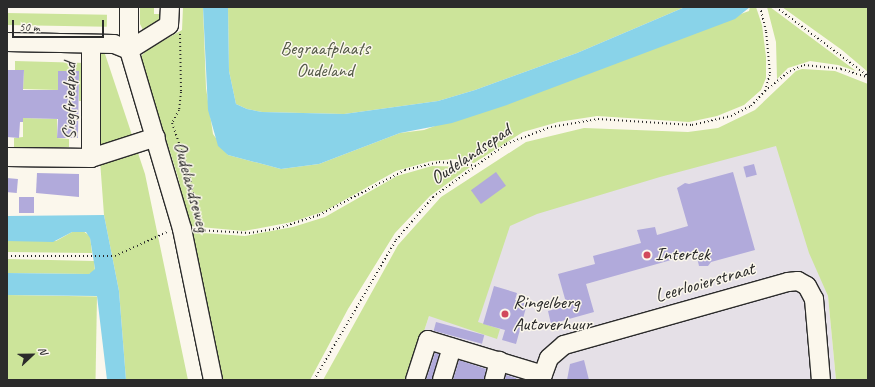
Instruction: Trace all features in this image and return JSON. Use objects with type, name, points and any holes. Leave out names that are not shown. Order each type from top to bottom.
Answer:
[{"type":"street","name":"Oudelandseweg","points":[[130,7],[129,50],[182,229],[213,380]]},
{"type":"street","points":[[7,42],[114,44],[129,50],[169,25],[170,7]]},
{"type":"street","name":"Siegfriedpad","points":[[90,44],[91,158]]},
{"type":"street","points":[[7,157],[91,158],[156,137]]},
{"type":"street","name":"Leerlooierstraat","points":[[542,378],[549,358],[564,345],[788,282],[798,281],[806,286],[814,299],[821,380]]},
{"type":"street","points":[[415,380],[428,340],[499,361],[542,378]]},
{"type":"street","points":[[442,380],[452,347]]},
{"type":"street","points":[[494,380],[499,361]]},
{"type":"path","name":"Oudelandsepad","points":[[314,380],[396,240],[433,197],[506,144],[551,127],[598,119],[692,125],[738,113],[751,106],[765,91],[770,72],[770,54],[760,7]]},
{"type":"path","points":[[776,7],[868,77]]},
{"type":"path","points":[[180,27],[181,92],[179,110],[172,123],[188,169],[201,230]]},
{"type":"path","points":[[765,91],[790,71],[804,65],[841,69],[868,77]]},
{"type":"path","points":[[7,256],[115,256],[168,232],[182,229],[249,233],[280,228],[318,215],[405,170],[439,162],[477,166]]},
{"type":"shaded area","points":[[777,144],[828,296],[836,380],[408,380],[429,316],[505,225],[567,200]]},
{"type":"green space","points":[[140,7],[154,7],[154,14],[164,14],[164,19],[144,32],[140,24]]},
{"type":"green space","points":[[183,7],[203,7],[206,88],[213,134],[228,155],[281,169],[319,164],[400,133],[424,130],[749,11],[750,7],[756,7],[762,25],[766,57],[766,78],[761,90],[744,105],[717,116],[689,122],[597,116],[558,122],[523,132],[474,163],[455,159],[431,161],[396,171],[325,211],[292,222],[244,231],[189,226],[178,177],[140,57],[147,50],[182,30]]},
{"type":"green space","name":"Begraafplaats Oudeland","points":[[228,7],[685,7],[577,53],[475,90],[438,101],[344,114],[262,112],[247,109],[236,104],[229,71]]},
{"type":"green space","points":[[767,7],[770,7],[856,71],[838,65],[810,61],[788,68],[777,79],[776,42]]},
{"type":"green space","points":[[782,7],[868,7],[868,72],[842,50]]},
{"type":"green space","points":[[7,13],[107,15],[107,27],[7,25]]},
{"type":"green space","points":[[92,51],[104,51],[145,174],[188,380],[126,380],[119,291],[104,215]]},
{"type":"green space","points":[[15,61],[87,63],[87,101],[79,101],[79,71],[58,71],[58,90],[23,89],[24,70],[15,70]]},
{"type":"green space","points":[[802,69],[835,71],[868,84],[868,380],[836,380],[828,296],[809,253],[776,146],[660,177],[537,214],[510,226],[478,322],[500,329],[497,339],[429,316],[408,380],[323,380],[398,245],[441,197],[526,142],[584,128],[688,132],[718,128],[755,110],[796,71]]},
{"type":"green space","points":[[23,118],[57,119],[57,138],[69,139],[69,147],[14,147],[14,138],[23,137]]},
{"type":"green space","points":[[432,166],[470,167],[430,196],[395,233],[348,309],[310,380],[219,380],[189,232],[245,236],[293,227],[325,217],[397,176]]},
{"type":"green space","points":[[83,231],[90,236],[92,253],[7,252],[7,241],[56,241],[72,232]]},
{"type":"green space","points":[[7,259],[94,261],[95,272],[89,274],[7,273]]},
{"type":"green space","points":[[7,295],[97,297],[96,380],[7,380]]},
{"type":"water","points":[[203,7],[228,7],[229,71],[236,104],[247,109],[262,112],[344,114],[438,101],[475,90],[577,53],[685,7],[750,7],[735,19],[507,105],[452,123],[400,133],[319,164],[281,169],[228,155],[218,146],[208,110]]},
{"type":"water","points":[[104,215],[119,291],[126,380],[107,380],[97,296],[7,295],[7,273],[89,274],[95,269],[90,238],[86,232],[72,232],[53,242],[7,241],[7,216]]},
{"type":"building","points":[[7,70],[24,70],[23,90],[58,90],[58,71],[79,71],[78,138],[57,138],[58,119],[23,118],[23,122],[20,122],[19,138],[7,137]]},
{"type":"building","points":[[754,164],[757,175],[746,177],[743,167]]},
{"type":"building","points":[[496,172],[506,186],[481,204],[471,190]]},
{"type":"building","points":[[733,172],[755,250],[711,262],[708,266],[699,266],[696,253],[586,284],[594,312],[551,324],[548,311],[567,306],[558,274],[595,264],[593,256],[641,243],[637,230],[655,227],[657,235],[688,226],[677,188],[685,183],[689,184]]},
{"type":"building","points":[[37,173],[79,174],[79,197],[36,193]]},
{"type":"building","points":[[7,178],[18,179],[17,193],[7,192]]},
{"type":"building","points":[[19,197],[34,197],[34,213],[19,213]]},
{"type":"building","name":"Ringelberg Autoverhuur","points":[[494,286],[517,293],[515,300],[527,304],[516,344],[502,340],[505,330],[483,324]]},
{"type":"building","points":[[436,322],[484,335],[482,344],[434,331]]},
{"type":"building","points":[[435,353],[439,354],[432,380],[426,380]]},
{"type":"building","points":[[459,360],[486,369],[484,380],[453,380]]},
{"type":"building","points":[[584,360],[589,380],[567,380],[570,364]]},
{"type":"building","points":[[506,375],[516,378],[516,380],[505,380]]},
{"type":"place","name":"Intertek","points":[[647,255]]},
{"type":"place","name":"Ringelberg Autoverhuur","points":[[505,314]]}]
